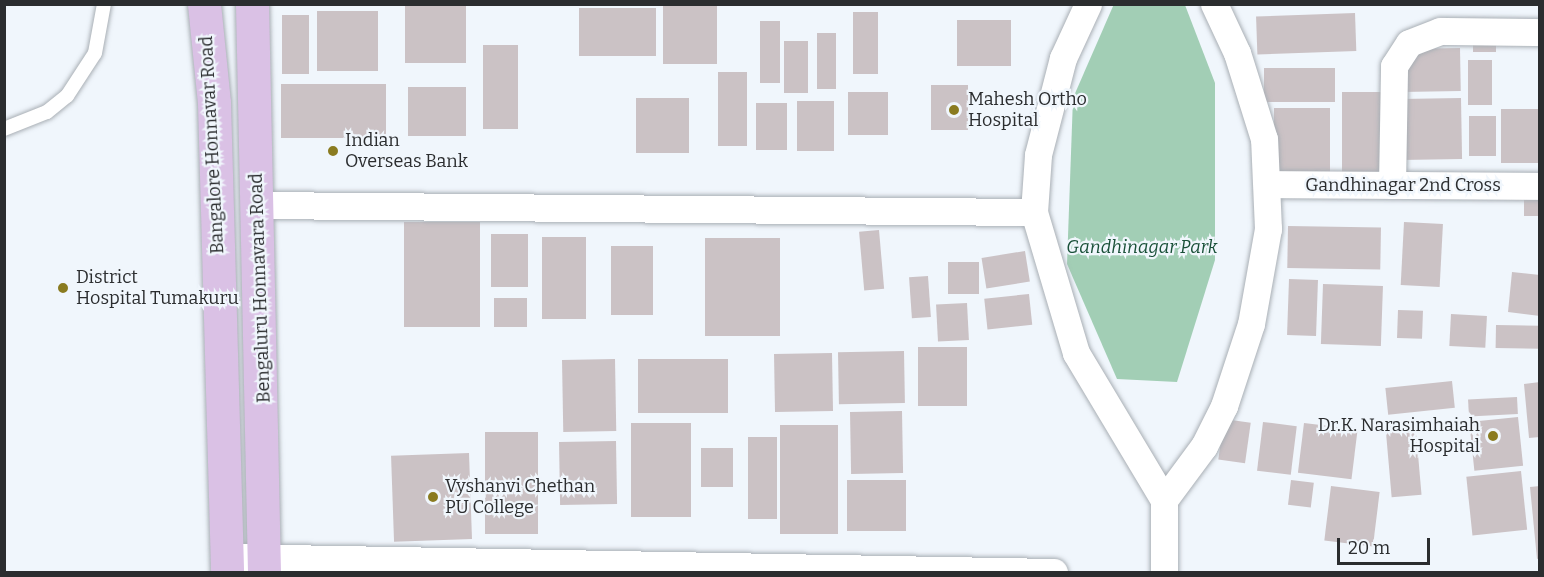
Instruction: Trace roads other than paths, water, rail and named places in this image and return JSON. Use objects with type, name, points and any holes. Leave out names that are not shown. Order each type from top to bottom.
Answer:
[{"type":"main road","name":"Bangalore Honnavar Road","points":[[204,4],[214,103],[227,565]]},
{"type":"main road","name":"Bengaluru Honnavara Road","points":[[252,4],[264,566]]},
{"type":"street","points":[[1088,4],[1063,58],[1038,155],[1034,212],[1076,352],[1164,500],[1164,573]]},
{"type":"street","points":[[1164,500],[1204,446],[1224,406],[1251,324],[1263,272],[1267,184],[1264,139],[1237,53],[1214,4]]},
{"type":"street","points":[[1392,185],[1394,66],[1409,43],[1440,31],[1539,32]]},
{"type":"street","name":"Gandhinagar 2nd Cross","points":[[1267,184],[1539,186]]},
{"type":"street","points":[[258,205],[1034,212]]},
{"type":"street","points":[[227,565],[1054,573]]},
{"type":"lane","points":[[4,129],[47,112],[72,89],[95,53],[104,4]]},
{"type":"place","name":"Mahesh Ortho Hospital","points":[[954,110]]},
{"type":"place","name":"Indian Overseas Bank","points":[[333,151]]},
{"type":"place","name":"District Hospital Tumakuru","points":[[63,288]]},
{"type":"place","name":"Dr.K. Narasimhaiah Hospital","points":[[1493,436]]},
{"type":"place","name":"Vyshanvi Chethan PU College","points":[[433,497]]},
{"type":"park label","name":"Gandhinagar Park","points":[[1142,247]]}]
